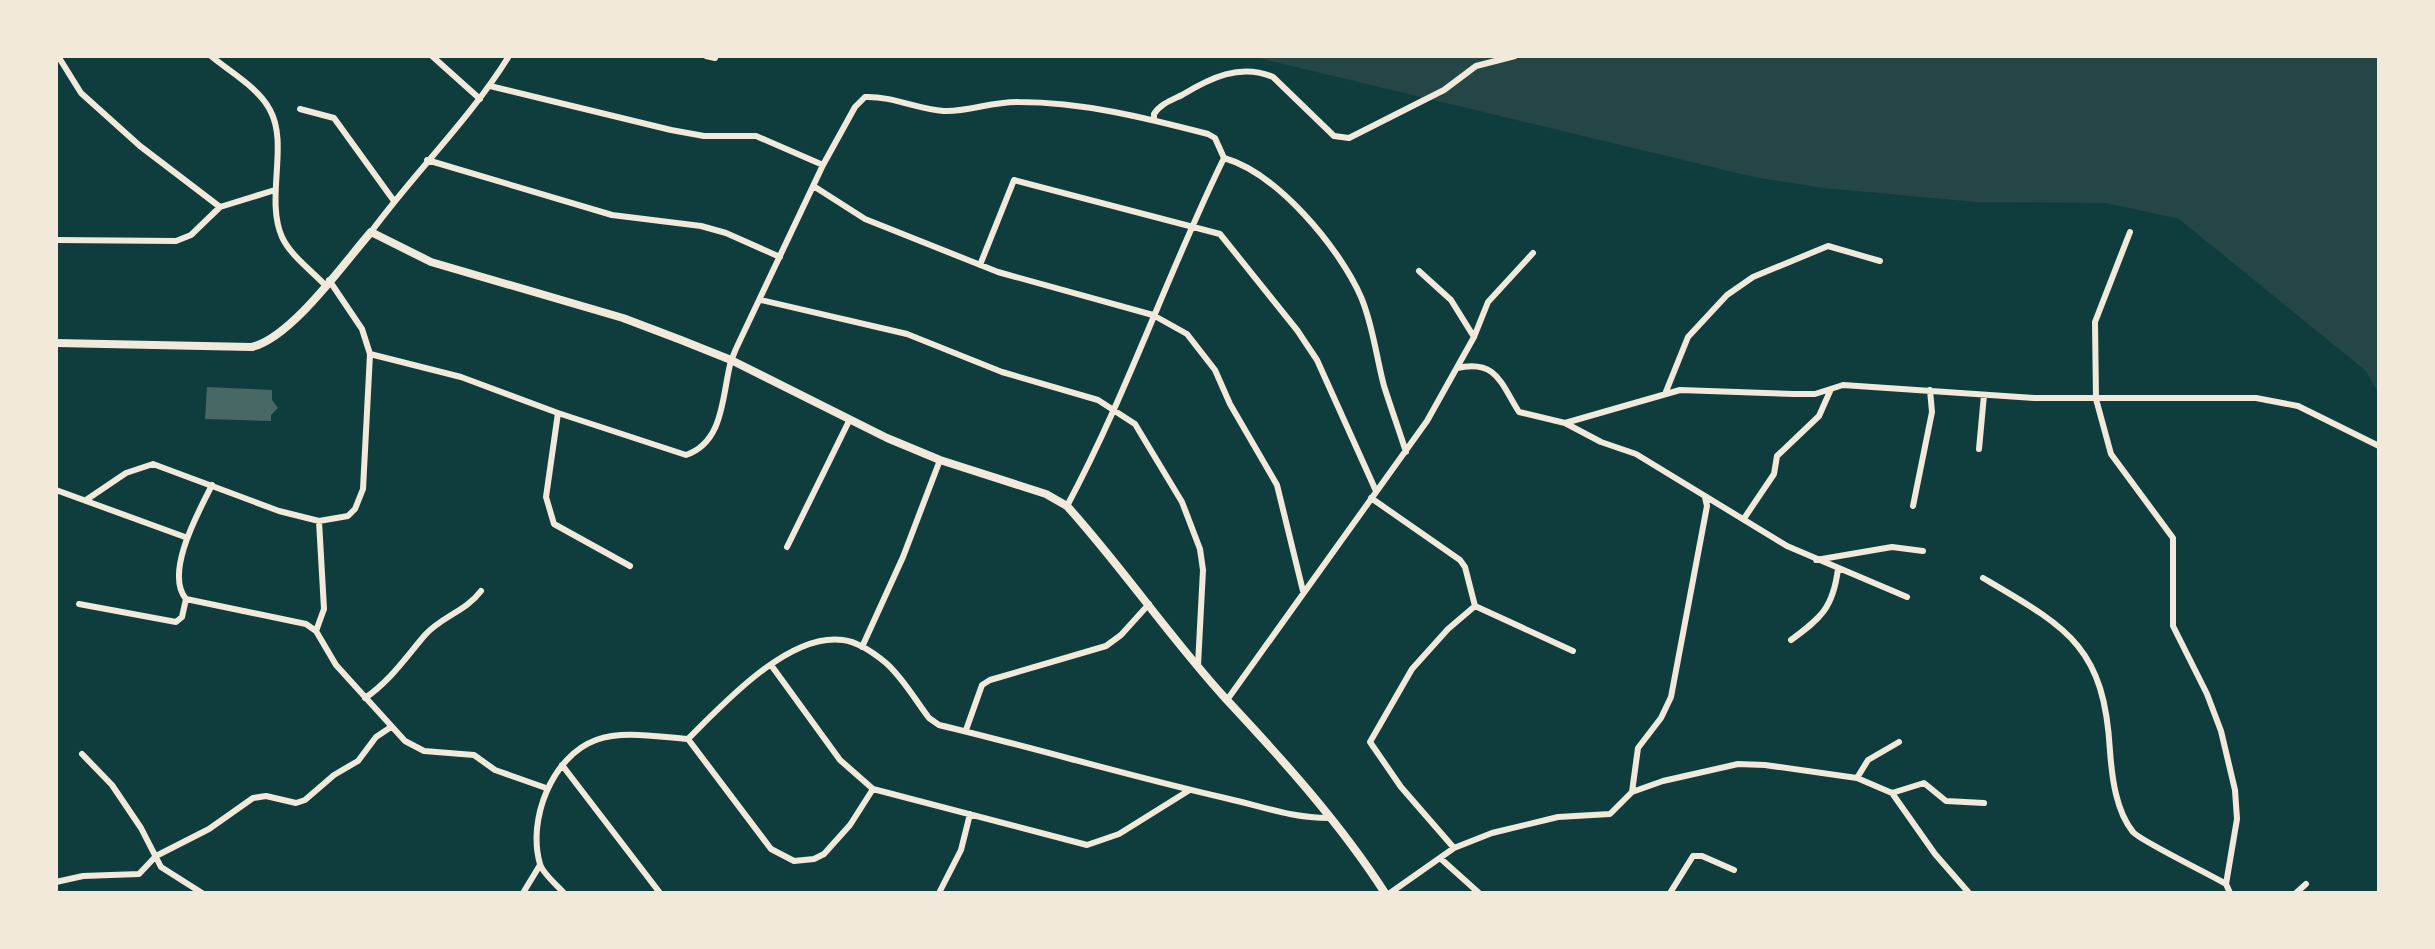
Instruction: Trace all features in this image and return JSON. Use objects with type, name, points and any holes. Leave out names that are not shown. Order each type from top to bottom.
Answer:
[{"type":"street","points":[[58,56],[80,93],[140,146],[220,207]]},
{"type":"street","points":[[86,500],[126,473],[153,464],[279,511],[319,521],[348,516],[360,500],[369,412],[370,354],[362,329],[327,283],[282,236],[275,190],[276,130],[270,109],[263,99],[211,56]]},
{"type":"street","points":[[432,56],[480,99]]},
{"type":"street","points":[[56,343],[265,344],[286,329],[371,232],[427,160],[480,99],[509,56]]},
{"type":"street","points":[[706,56],[715,58]]},
{"type":"street","points":[[1154,119],[1154,114],[1163,105],[1214,78],[1236,71],[1263,73],[1273,77],[1334,135],[1349,138],[1444,90],[1476,66],[1515,56]]},
{"type":"street","points":[[490,86],[671,130],[704,136],[756,136],[824,165]]},
{"type":"street","points":[[370,354],[461,377],[677,454],[695,452],[709,438],[718,421],[731,360],[824,165],[855,107],[866,97],[886,98],[946,111],[1002,102],[1044,102],[1154,119],[1215,138],[1224,158],[1249,167],[1286,197],[1348,274],[1368,315],[1385,386],[1406,452]]},
{"type":"street","points":[[300,109],[334,118],[394,201]]},
{"type":"street","points":[[1067,506],[1114,408],[1190,228],[1224,158]]},
{"type":"street","points":[[427,160],[612,215],[701,226],[726,233],[780,257]]},
{"type":"street","points":[[980,265],[1014,180],[1220,234],[1297,330],[1331,388],[1376,491]]},
{"type":"street","points":[[814,187],[866,219],[980,265],[1031,283],[1153,315],[1187,334],[1215,370],[1230,404],[1277,485],[1303,591]]},
{"type":"street","points":[[56,240],[176,241],[191,235],[220,207],[275,190]]},
{"type":"street","points":[[371,232],[431,262],[623,318],[731,360],[849,421],[940,460],[1021,485],[1067,506],[1227,700],[1252,723],[1387,893],[1454,848],[1492,833],[1558,817],[1610,814],[1632,792],[1663,781],[1738,764],[1857,778],[1892,793],[1936,854],[1969,893]]},
{"type":"street","points":[[2130,232],[2095,322],[2096,399],[2111,454],[2173,538],[2173,626],[2207,694],[2221,731],[2235,790],[2237,819],[2225,884]]},
{"type":"street","points":[[1664,394],[1688,337],[1727,295],[1753,277],[1828,246],[1880,261]]},
{"type":"street","points":[[1227,700],[1303,591],[1406,452],[1474,337],[1488,302],[1533,253]]},
{"type":"street","points":[[1419,271],[1451,300],[1474,337]]},
{"type":"street","points":[[761,300],[907,334],[1002,372],[1081,394],[1114,408],[1142,433],[1182,502],[1195,534],[1203,570],[1198,665]]},
{"type":"street","points":[[1457,368],[1469,365],[1496,373],[1519,412],[1565,423],[1601,442],[1636,454],[1705,497],[1745,517],[1764,533],[1814,560],[1907,597]]},
{"type":"street","points":[[1565,423],[1664,394],[1702,390],[1794,394],[1843,385],[1984,395],[2096,399],[2256,398],[2298,406],[2379,446]]},
{"type":"street","points":[[1745,517],[1774,474],[1777,456],[1819,416],[1831,389]]},
{"type":"street","points":[[1913,506],[1932,412],[1930,390]]},
{"type":"street","points":[[1979,449],[1984,395]]},
{"type":"street","points":[[558,413],[546,497],[554,524],[630,566]]},
{"type":"street","points":[[787,547],[849,421]]},
{"type":"street","points":[[862,647],[903,557],[940,460]]},
{"type":"street","points":[[212,485],[186,537],[180,578],[181,593],[186,599],[289,618],[316,631],[331,659],[391,727],[415,748],[474,755],[495,770],[546,788]]},
{"type":"street","points":[[56,490],[186,537]]},
{"type":"street","points":[[1632,792],[1638,748],[1661,718],[1671,696],[1707,506],[1705,497]]},
{"type":"street","points":[[1371,498],[1460,560],[1465,567],[1475,606]]},
{"type":"street","points":[[316,631],[323,617],[325,596],[319,521]]},
{"type":"street","points":[[1814,560],[1892,547],[1923,551]]},
{"type":"street","points":[[1791,640],[1822,617],[1831,599],[1838,569]]},
{"type":"street","points":[[1983,578],[2058,625],[2082,651],[2102,686],[2111,778],[2131,830],[2138,838],[2157,845],[2225,884],[2230,893]]},
{"type":"street","points":[[365,698],[383,685],[426,633],[472,602],[481,591]]},
{"type":"street","points":[[79,604],[176,622],[182,617],[186,599]]},
{"type":"street","points":[[966,730],[982,685],[1020,668],[1106,646],[1122,635],[1149,604]]},
{"type":"street","points":[[1475,606],[1573,651]]},
{"type":"street","points":[[1454,848],[1401,787],[1370,741],[1412,669],[1448,628],[1475,606]]},
{"type":"street","points":[[523,893],[540,865],[539,823],[546,788],[562,765],[580,748],[599,739],[618,736],[688,739],[733,693],[771,665],[822,640],[842,640],[862,647],[889,666],[929,719],[939,724],[1293,817],[1329,818]]},
{"type":"street","points":[[771,665],[840,760],[873,789],[1087,845],[1119,834],[1188,791]]},
{"type":"street","points":[[56,881],[83,876],[139,874],[156,856],[209,829],[253,799],[266,796],[296,803],[305,800],[334,775],[358,761],[376,737],[391,727]]},
{"type":"street","points":[[688,739],[771,849],[794,861],[806,861],[824,854],[850,825],[873,789]]},
{"type":"street","points":[[1857,778],[1868,760],[1899,742]]},
{"type":"street","points":[[82,754],[112,785],[167,872],[202,893]]},
{"type":"street","points":[[562,765],[660,893]]},
{"type":"street","points":[[1892,793],[1924,783],[1946,801],[1976,800],[1984,803]]},
{"type":"street","points":[[939,893],[956,863],[970,814]]},
{"type":"street","points":[[1670,893],[1693,856],[1702,856],[1734,870]]},
{"type":"street","points":[[1440,858],[1479,893]]},
{"type":"street","points":[[540,865],[564,893]]},
{"type":"street","points":[[2296,893],[2306,884]]},
{"type":"shaded area","points":[[1238,56],[2379,56],[2379,394],[2366,371],[2179,219],[2106,203],[1976,202],[1823,188],[1754,177],[1259,58]]},
{"type":"building","points":[[207,387],[272,390],[272,400],[278,408],[271,415],[271,421],[205,419]]}]
